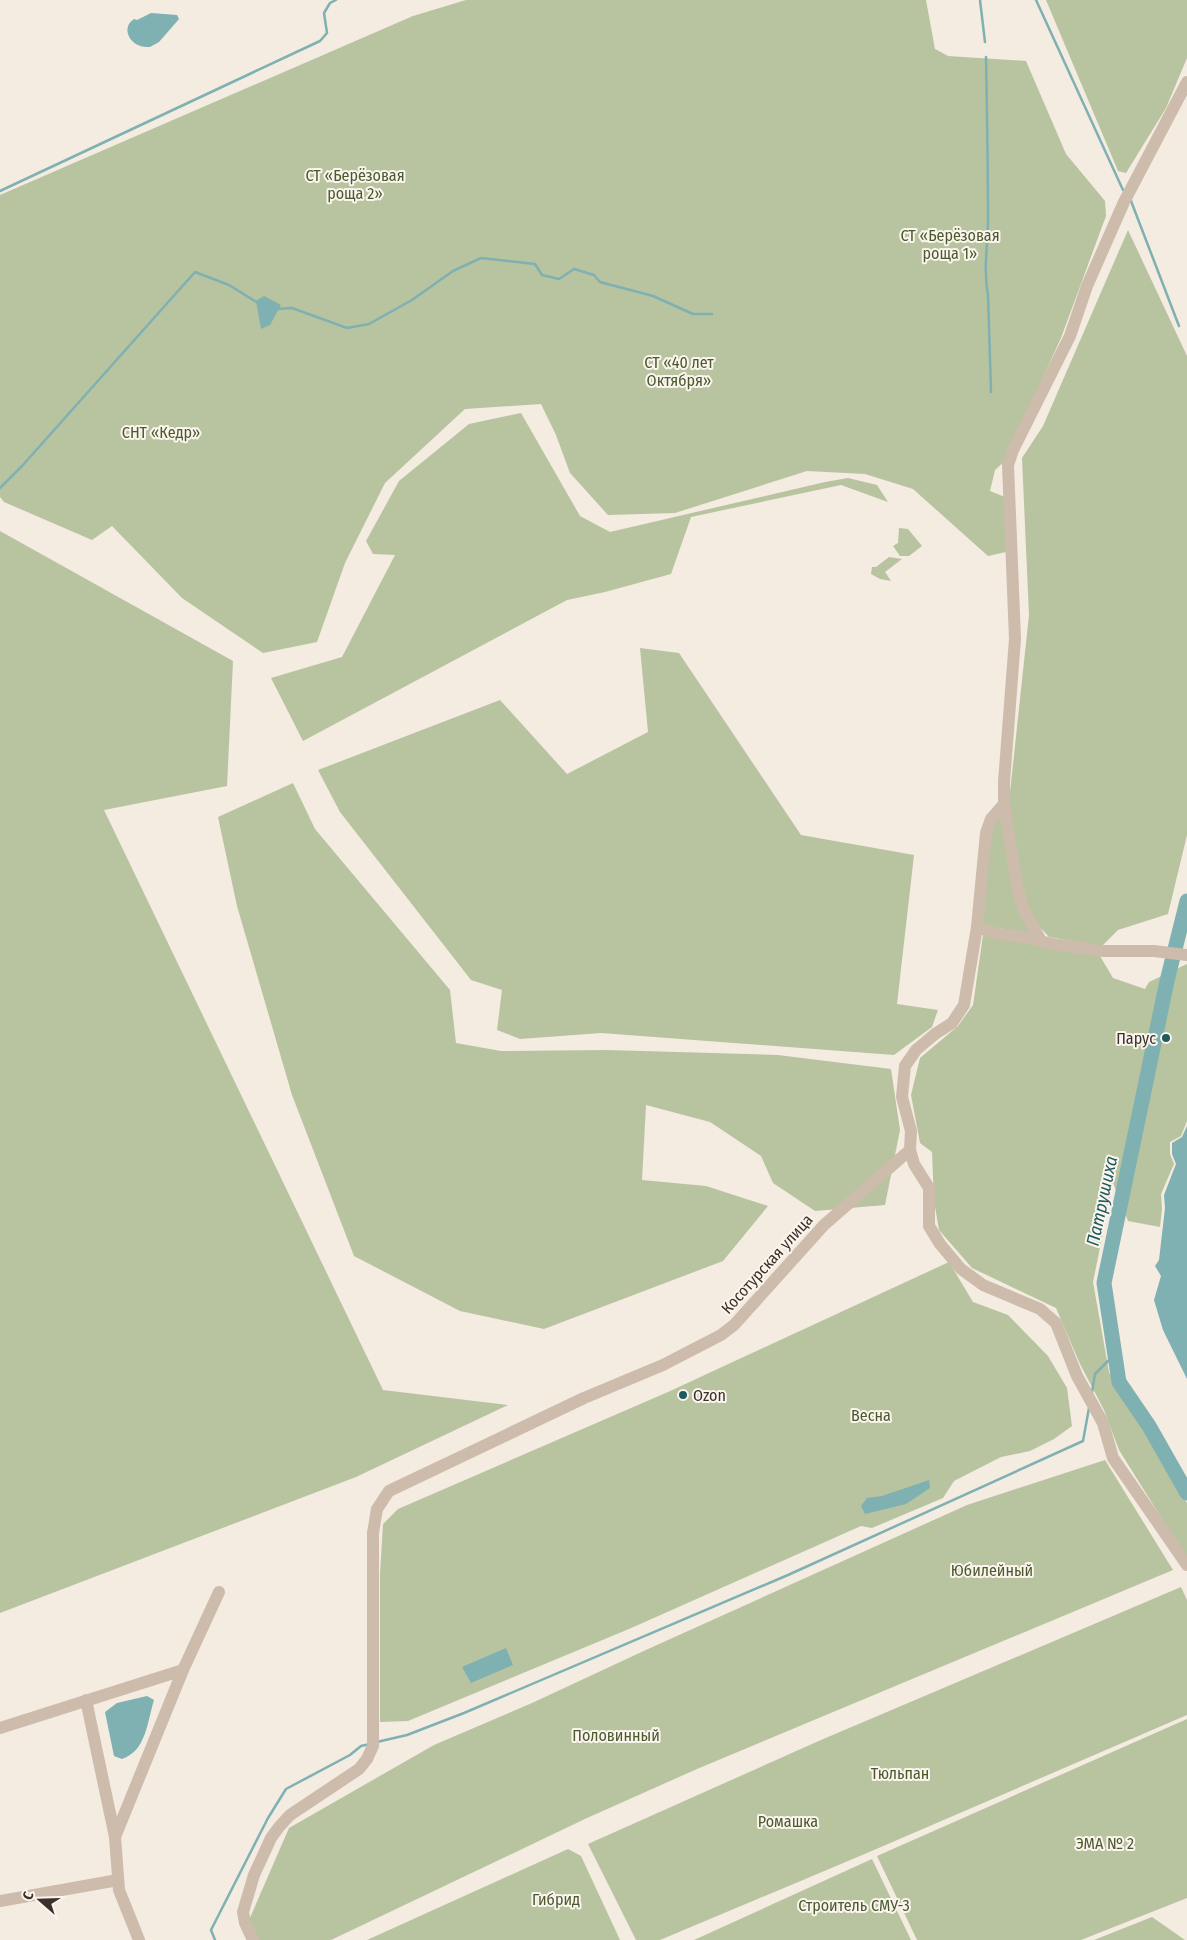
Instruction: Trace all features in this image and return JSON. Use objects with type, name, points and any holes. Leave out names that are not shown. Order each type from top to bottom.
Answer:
[{"type":"street","points":[[1041,941],[1024,910],[1018,890],[1004,804],[1015,638],[1008,465],[1013,450],[1070,336],[1087,286],[1124,202],[1187,82]]},
{"type":"street","points":[[1004,804],[991,819],[986,833],[977,927],[964,1005],[952,1023],[916,1050],[904,1066],[902,1097],[911,1131],[910,1150],[914,1164],[929,1188],[929,1226],[940,1244],[961,1269],[983,1285],[1040,1309],[1056,1323],[1077,1376],[1103,1424],[1113,1458],[1187,1565]]},
{"type":"street","points":[[977,927],[998,934],[1025,936],[1041,941],[1103,951],[1166,952],[1186,955]]},
{"type":"street","name":"Косотурская улица","points":[[253,1940],[245,1923],[244,1912],[254,1875],[271,1838],[278,1827],[290,1815],[359,1769],[367,1759],[373,1746],[373,1533],[377,1509],[389,1491],[584,1398],[663,1365],[721,1336],[734,1325],[824,1225],[910,1150]]},
{"type":"street","points":[[115,1837],[183,1670],[219,1592]]},
{"type":"street","points":[[0,1728],[183,1670]]},
{"type":"street","points":[[86,1700],[115,1837],[119,1890],[139,1940]]},
{"type":"street","points":[[0,1901],[118,1880]]},
{"type":"green space","points":[[466,0],[926,0],[935,49],[948,56],[1026,61],[1066,154],[1105,201],[1106,216],[1061,338],[1005,461],[995,470],[990,491],[1005,497],[1006,552],[988,556],[913,489],[865,474],[807,471],[675,513],[608,515],[570,473],[556,435],[541,404],[465,409],[385,483],[345,563],[317,642],[263,653],[182,598],[112,526],[92,540],[4,502],[0,497],[0,195],[413,16]]},
{"type":"green space","points":[[1046,0],[1187,0],[1187,58],[1166,108],[1126,173],[1118,171]]},
{"type":"green space","points":[[1128,230],[1187,356],[1187,835],[1168,914],[1118,930],[1102,946],[1049,937],[1033,920],[1023,895],[1008,811],[1029,615],[1022,458],[1043,426]]},
{"type":"green space","points":[[521,413],[580,516],[610,532],[848,478],[877,485],[888,502],[841,485],[691,517],[671,574],[567,600],[303,741],[271,678],[342,657],[395,555],[373,554],[366,541],[399,481],[469,424]]},
{"type":"green space","points":[[899,528],[908,529],[922,546],[909,556],[900,556],[893,546],[898,543]]},
{"type":"green space","points":[[0,531],[233,661],[227,786],[104,810],[383,1390],[508,1405],[356,1477],[0,1613]]},
{"type":"green space","points":[[889,557],[902,559],[885,572],[891,581],[880,579],[871,574],[872,567],[876,567]]},
{"type":"green space","points":[[640,648],[679,653],[801,835],[914,855],[897,1004],[938,1010],[932,1027],[894,1055],[601,1033],[520,1039],[497,1030],[502,990],[471,980],[340,812],[318,770],[500,700],[567,774],[648,732]]},
{"type":"green space","points":[[293,783],[315,829],[450,990],[456,1043],[501,1051],[607,1050],[778,1055],[891,1069],[900,1130],[885,1205],[815,1211],[773,1183],[761,1156],[710,1122],[646,1105],[642,1180],[706,1186],[768,1206],[723,1261],[544,1329],[460,1311],[354,1256],[292,1095],[237,906],[218,817]]},
{"type":"green space","points":[[1000,814],[1035,934],[985,926],[980,918],[989,830]]},
{"type":"green space","points":[[983,935],[1100,956],[1113,978],[1145,989],[1149,982],[1187,964],[1187,1121],[1181,1136],[1170,1142],[1170,1154],[1174,1164],[1161,1194],[1160,1227],[1128,1221],[1113,1183],[1093,1282],[1109,1372],[1187,1503],[1187,1559],[1119,1450],[1104,1410],[1080,1364],[1056,1308],[972,1268],[939,1230],[934,1201],[932,1152],[920,1143],[911,1095],[920,1058],[958,1026],[973,1005]]},
{"type":"green space","name":"Весна","points":[[949,1262],[973,1302],[1008,1315],[1048,1356],[1067,1388],[1072,1426],[1054,1439],[1030,1451],[1001,1457],[954,1481],[943,1498],[872,1528],[861,1526],[629,1629],[408,1721],[380,1722],[380,1575],[383,1524],[398,1509],[668,1392]]},
{"type":"green space","points":[[1105,1460],[1173,1570],[697,1769],[587,1818],[331,1940],[259,1940],[249,1920],[289,1828],[434,1745],[532,1703],[967,1505]]},
{"type":"green space","name":"Тюльпан","points":[[1181,1587],[1187,1600],[1187,1715],[660,1940],[636,1940],[588,1844],[821,1740]]},
{"type":"green space","name":"ЭМА № 2","points":[[1187,1719],[1187,1898],[1081,1940],[917,1940],[877,1856]]},
{"type":"green space","name":"Гибрид","points":[[568,1849],[581,1856],[620,1940],[367,1940]]},
{"type":"green space","name":"Строитель СМУ-3","points":[[872,1859],[911,1940],[694,1940]]},
{"type":"green space","points":[[1152,1917],[1185,1940],[1094,1940]]},
{"type":"water","points":[[151,13],[177,15],[179,19],[159,42],[150,47],[134,43],[128,33],[128,25],[134,19],[137,20]]},
{"type":"water","points":[[264,296],[281,305],[270,325],[261,329],[256,301]]},
{"type":"water","points":[[1187,1126],[1187,1379],[1163,1330],[1154,1300],[1161,1276],[1155,1266],[1159,1260],[1165,1208],[1164,1195],[1176,1164],[1172,1154],[1172,1143],[1182,1137]]},
{"type":"water","points":[[929,1480],[930,1488],[906,1504],[865,1514],[861,1506],[867,1498],[882,1496]]},
{"type":"water","points":[[506,1648],[513,1665],[471,1683],[462,1667]]},
{"type":"water","points":[[147,1696],[154,1700],[141,1743],[136,1750],[122,1759],[114,1756],[105,1712],[117,1703]]},
{"type":"waterway","points":[[0,191],[320,41],[327,33],[324,13],[330,3],[336,0]]},
{"type":"waterway","points":[[980,0],[985,42]]},
{"type":"waterway","points":[[1036,0],[1123,190]]},
{"type":"waterway","points":[[986,57],[988,158],[986,276],[991,392]]},
{"type":"waterway","points":[[1131,201],[1179,326]]},
{"type":"waterway","points":[[277,309],[292,308],[347,328],[369,324],[412,300],[453,271],[481,258],[535,264],[542,275],[559,279],[574,269],[594,275],[600,282],[653,296],[693,314],[712,314]]},
{"type":"waterway","points":[[0,488],[22,466],[195,272],[229,285],[258,303]]},
{"type":"waterway","name":"Патрушиха","points":[[1187,901],[1167,981],[1104,1283],[1119,1382],[1149,1426],[1187,1493]]},
{"type":"waterway","points":[[1092,1392],[1095,1374],[1115,1354]]},
{"type":"waterway","points":[[377,1742],[407,1735],[464,1713],[788,1575],[1083,1441],[1089,1408]]},
{"type":"waterway","points":[[215,1940],[211,1930],[268,1818],[286,1789],[350,1755],[361,1746],[370,1744]]},
{"type":"place","name":"Парус","points":[[1166,1038]]},
{"type":"place","name":"Ozon","points":[[683,1395]]},
{"type":"park label","name":"СТ «Берёзовая роща 2»","points":[[355,184]]},
{"type":"park label","name":"СТ «Берёзовая роща 1»","points":[[950,244]]},
{"type":"park label","name":"СТ «40 лет Октября»","points":[[679,371]]},
{"type":"park label","name":"СНТ «Кедр»","points":[[161,432]]},
{"type":"park label","name":"Юбилейный","points":[[992,1570]]},
{"type":"park label","name":"Половинный","points":[[616,1735]]},
{"type":"park label","name":"Ромашка","points":[[788,1821]]}]
